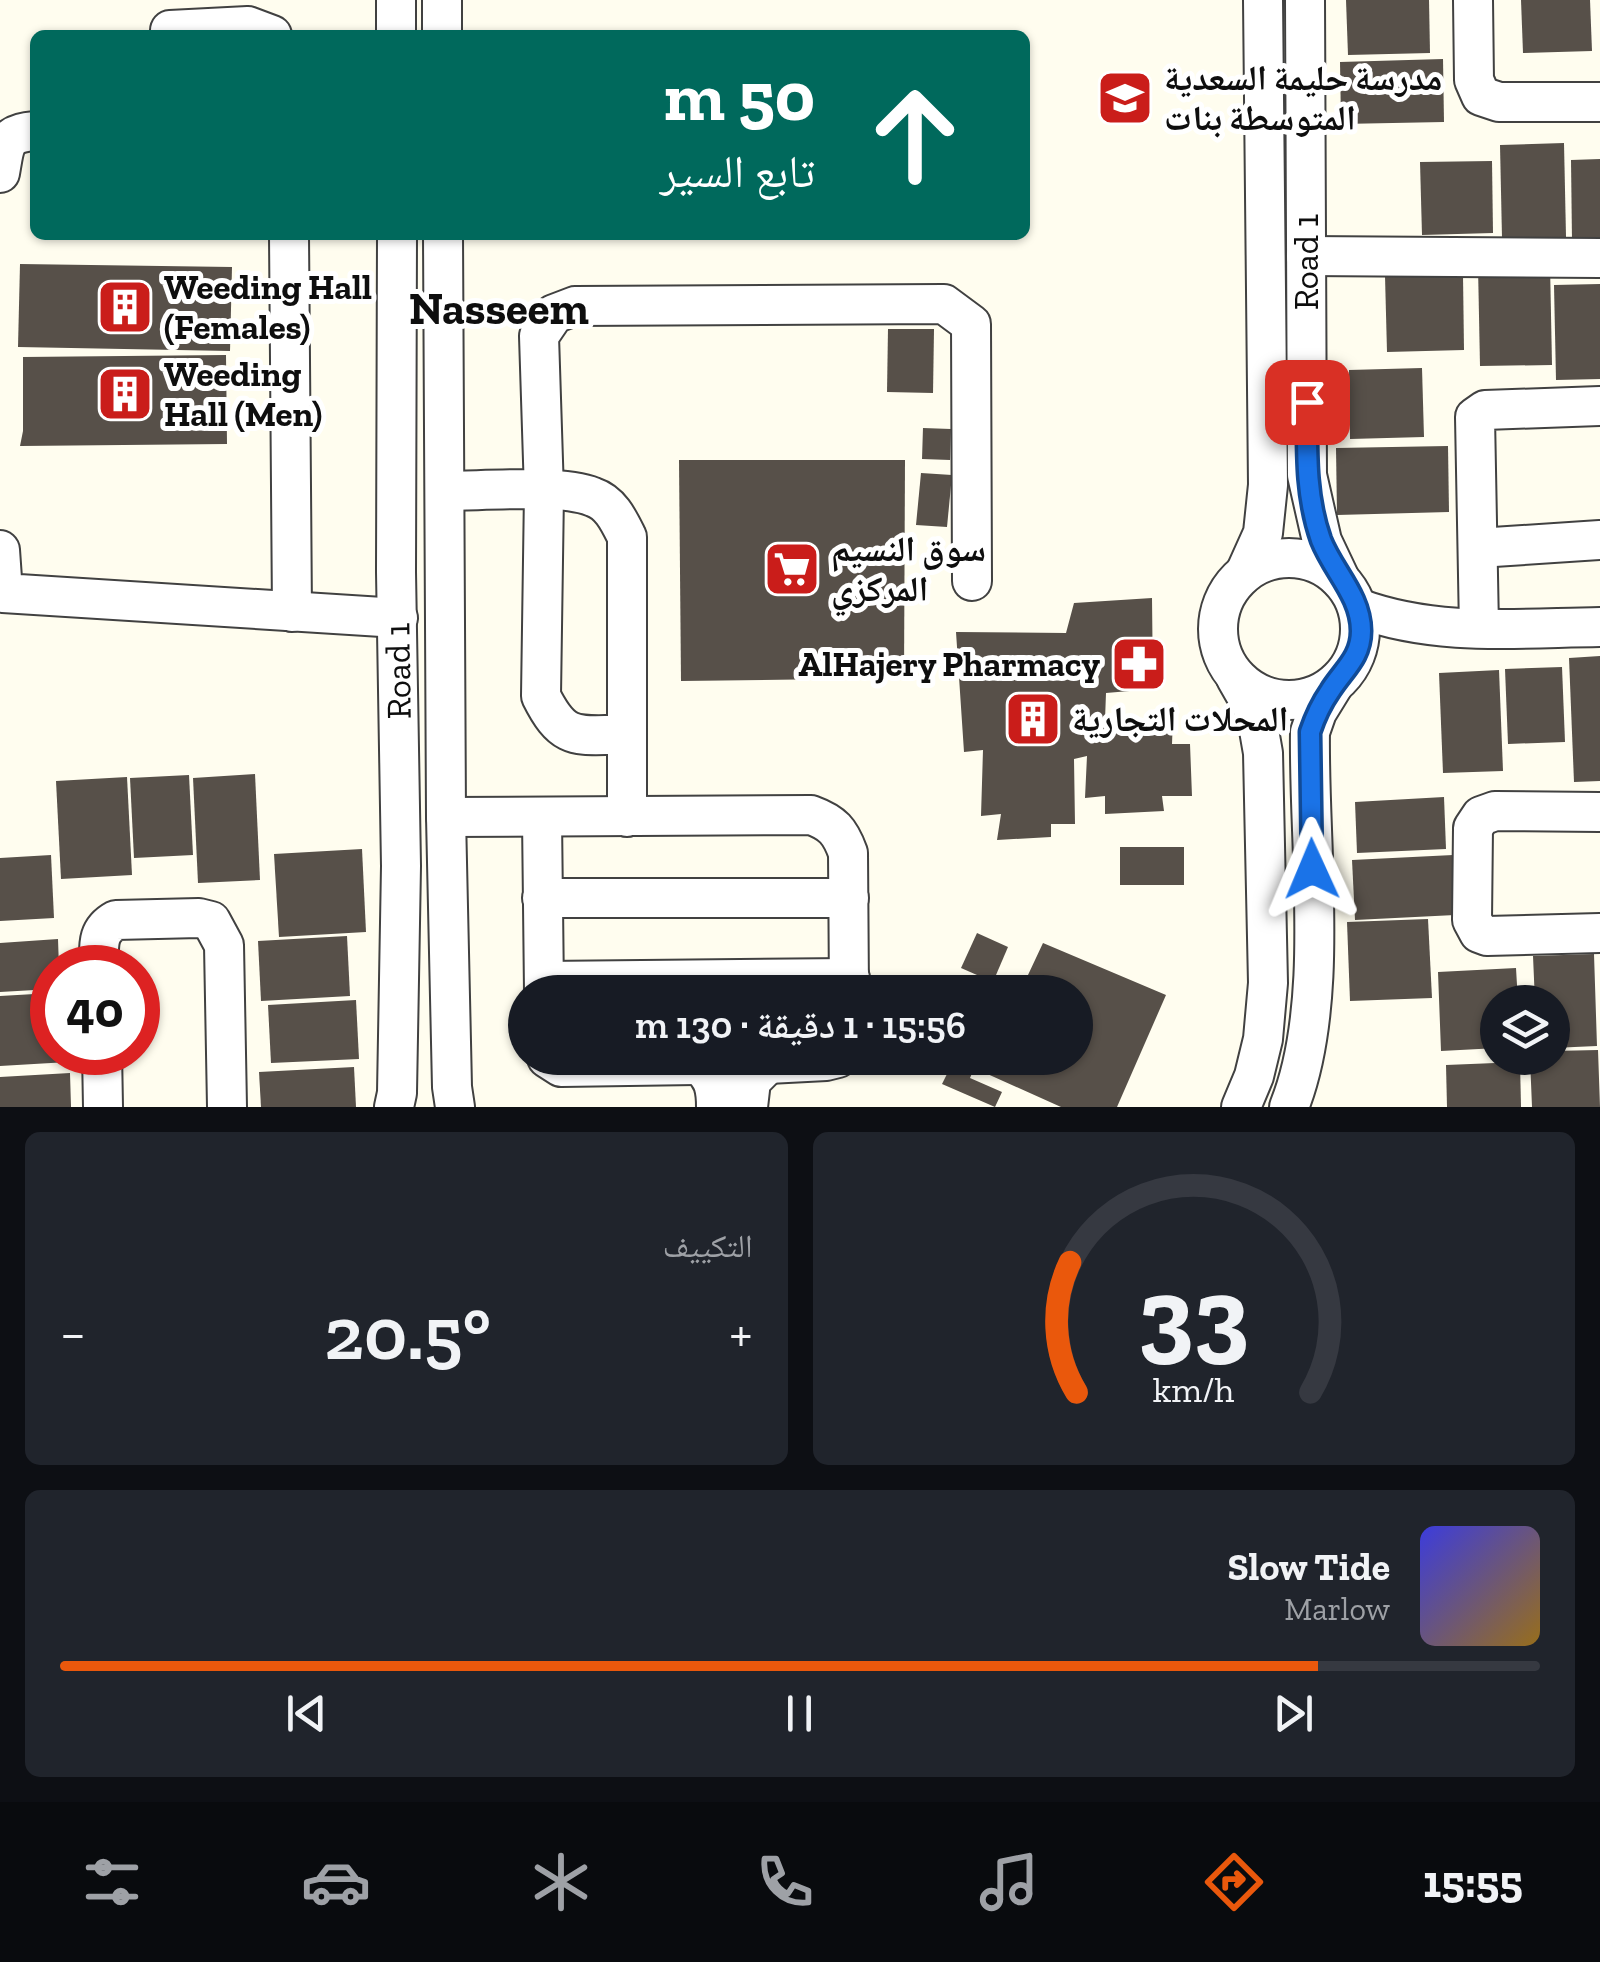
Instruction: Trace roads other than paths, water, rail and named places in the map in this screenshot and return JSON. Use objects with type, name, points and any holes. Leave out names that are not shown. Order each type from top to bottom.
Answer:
[{"type":"street","points":[[396,0],[396,30]]},
{"type":"street","points":[[442,0],[442,30]]},
{"type":"street","name":"Road 1","points":[[1245,573],[1263,534],[1268,485],[1263,0]]},
{"type":"street","name":"Road 1","points":[[1304,0],[1307,476],[1322,540],[1349,594]]},
{"type":"street","points":[[1473,0],[1474,80],[1481,96],[1499,102],[1600,102]]},
{"type":"street","points":[[170,30],[248,26],[259,30]]},
{"type":"street","points":[[0,173],[7,142],[17,133],[30,132]]},
{"type":"street","points":[[289,240],[292,612]]},
{"type":"street","name":"Road 1","points":[[394,1107],[401,866],[397,240]]},
{"type":"street","name":"Road 1","points":[[443,240],[446,818],[455,1107]]},
{"type":"street","points":[[1306,256],[1600,258]]},
{"type":"street","points":[[627,736],[569,734],[554,722],[541,696],[544,492],[539,336],[554,314],[575,306],[944,304],[970,324],[972,581]]},
{"type":"street","points":[[1464,628],[1478,548],[1475,417],[1485,410],[1600,406]]},
{"type":"street","points":[[445,491],[594,497],[613,511],[628,537],[626,817]]},
{"type":"street","points":[[1478,548],[1600,540]]},
{"type":"street","points":[[0,550],[2,595],[398,618]]},
{"type":"street","points":[[1240,1107],[1264,1040],[1268,983],[1264,752],[1256,713],[1223,656],[1219,622],[1230,590],[1245,573],[1284,558],[1324,566],[1349,594],[1378,616],[1464,628],[1600,626]]},
{"type":"street","points":[[1288,1107],[1297,1088],[1314,978],[1310,732],[1317,712],[1359,642],[1349,594]]},
{"type":"street","points":[[1235,676],[1252,690],[1274,699],[1296,700],[1318,694],[1395,646],[1464,628]]},
{"type":"street","points":[[1600,812],[1495,811],[1481,816],[1473,828],[1472,920],[1479,933],[1487,936],[1600,933]]},
{"type":"street","points":[[446,818],[811,816],[828,821],[840,832],[848,854],[849,975]]},
{"type":"street","points":[[542,818],[544,975]]},
{"type":"street","points":[[542,898],[849,898]]},
{"type":"street","points":[[98,945],[98,938],[107,925],[116,920],[199,918],[210,921],[218,930],[224,945],[227,1107]]},
{"type":"street","points":[[102,1075],[103,1107]]},
{"type":"street","points":[[711,1075],[716,1107]]},
{"type":"street","points":[[748,1107],[751,1082],[758,1075]]},
{"type":"place","name":"مدرسة حليمة السعدية المتوسطة بنات","points":[[1125,98]]},
{"type":"place","name":"Weeding Hall (Females)","points":[[125,307]]},
{"type":"place","name":"Weeding Hall (Men)","points":[[125,394]]},
{"type":"place","name":"سوق النسيم المركزي","points":[[792,569]]},
{"type":"place","name":"AlHajery Pharmacy","points":[[1139,664]]},
{"type":"place","name":"المحلات التجارية","points":[[1033,719]]},
{"type":"district","name":"Nasseem","points":[[499,308]]}]
